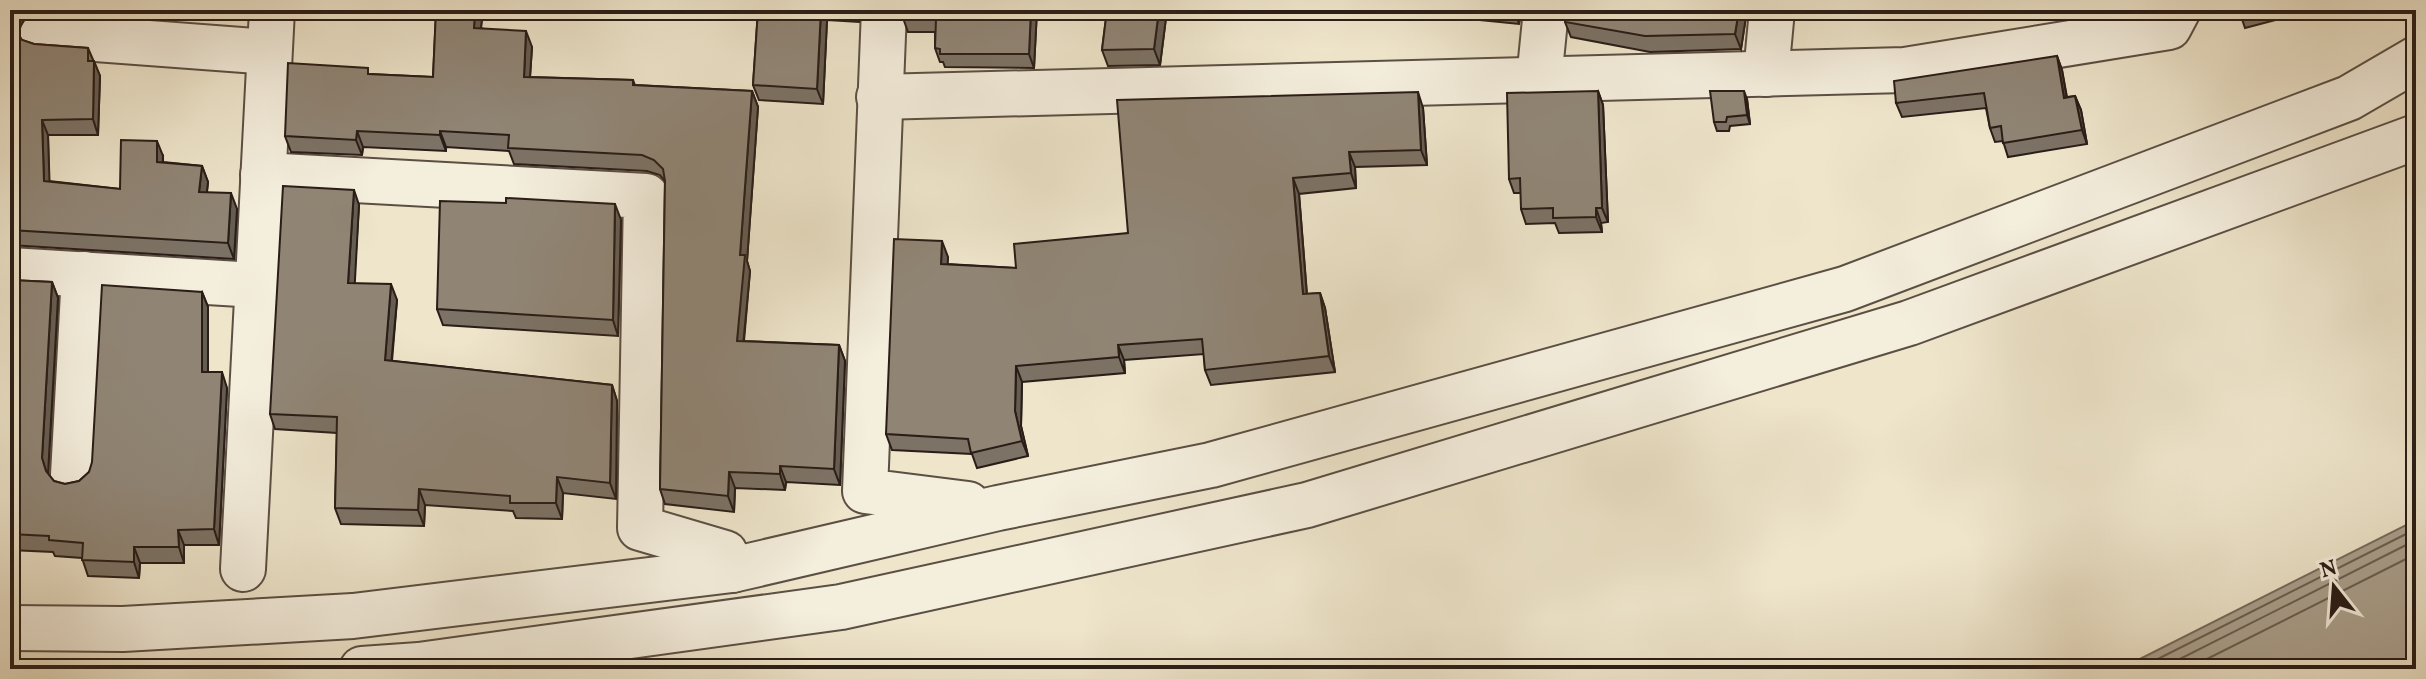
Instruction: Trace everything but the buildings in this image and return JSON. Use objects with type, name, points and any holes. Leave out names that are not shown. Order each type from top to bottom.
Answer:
[{"type":"street","points":[[884,10],[865,491],[998,508]]},
{"type":"street","points":[[1539,80],[1546,10]]},
{"type":"street","points":[[1766,74],[1772,10]]},
{"type":"street","points":[[879,97],[1905,70],[2169,27],[2178,10]]},
{"type":"street","points":[[42,35],[270,31],[243,569]]},
{"type":"street","points":[[10,628],[123,629],[353,616],[732,570],[998,508],[1211,465],[1845,289],[2349,98],[2416,59]]},
{"type":"street","points":[[362,669],[419,665],[841,607],[1307,505],[1909,323],[2415,136]]},
{"type":"street","points":[[263,175],[646,196],[640,528],[725,553],[732,570]]},
{"type":"street","points":[[10,270],[257,285]]},
{"type":"street","points":[[73,475],[84,274]]},
{"type":"water","points":[[2416,520],[2416,669],[2120,669]]}]
